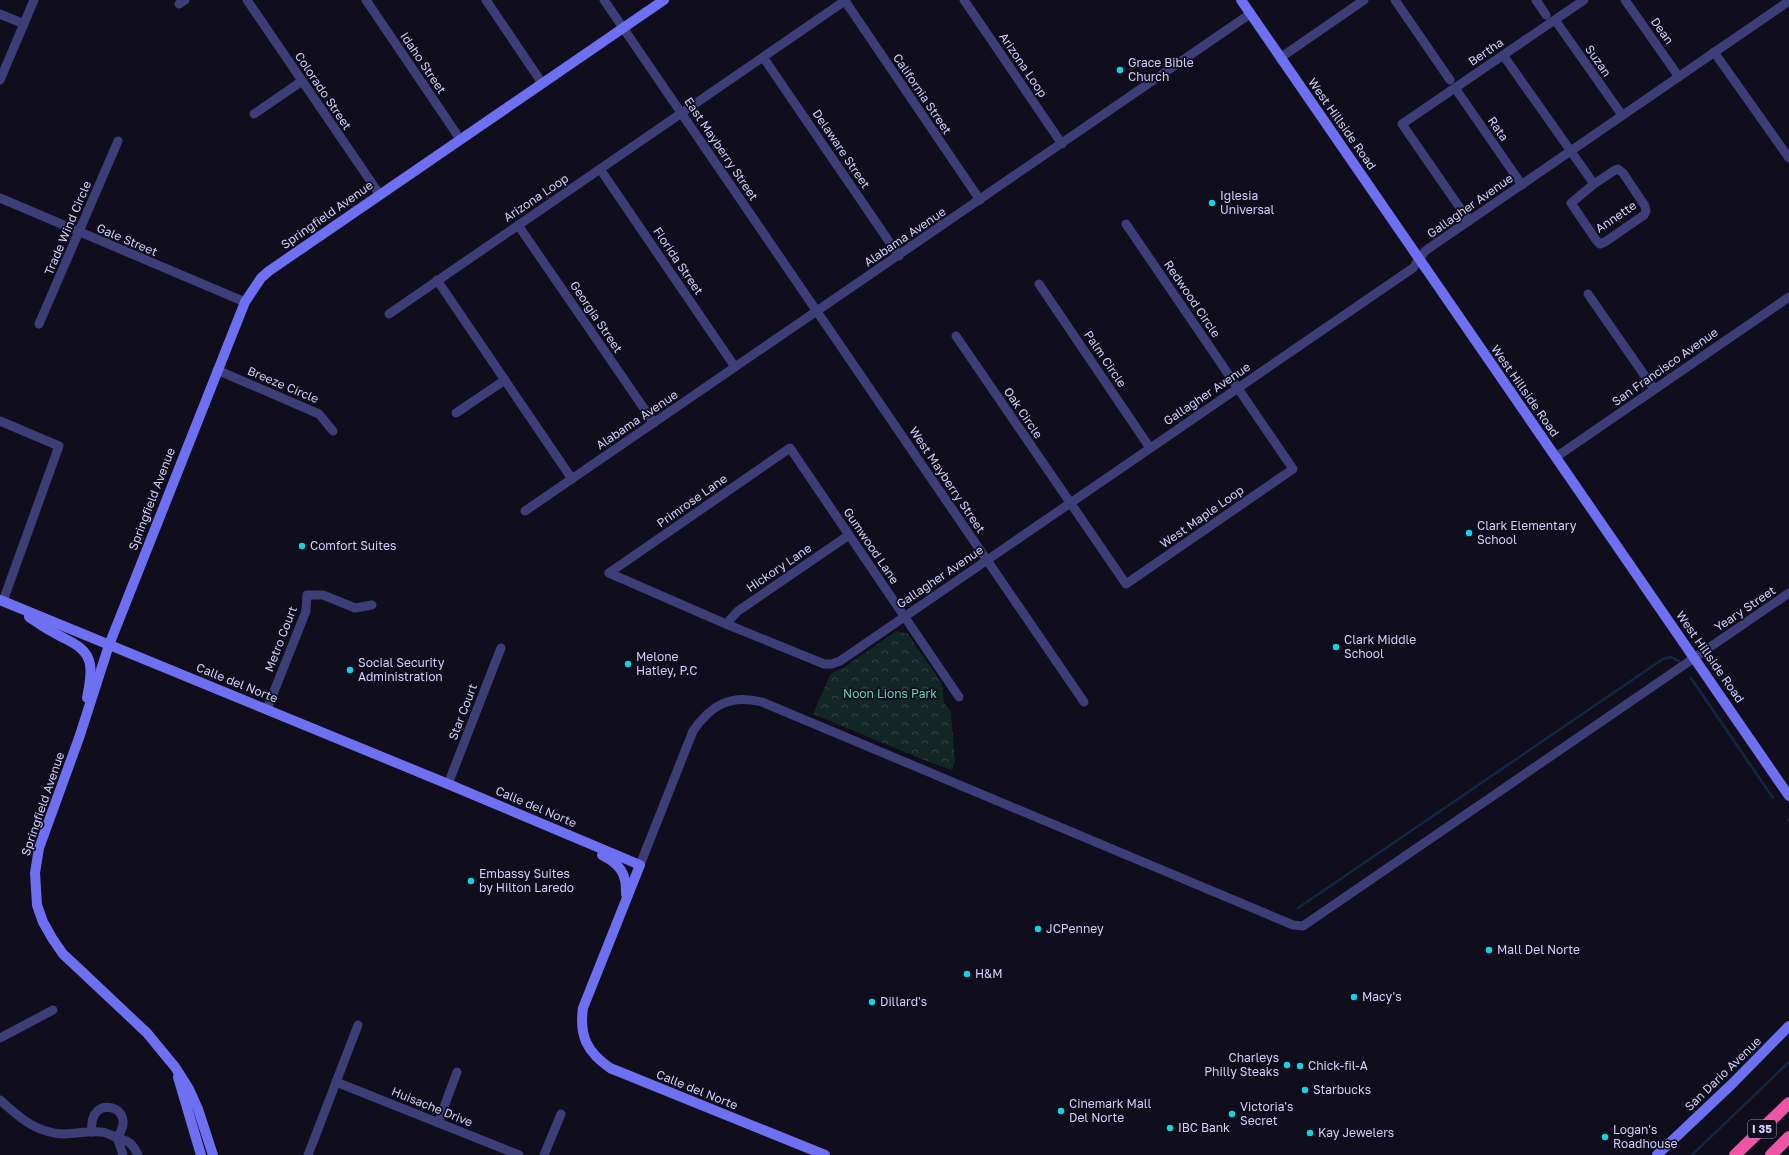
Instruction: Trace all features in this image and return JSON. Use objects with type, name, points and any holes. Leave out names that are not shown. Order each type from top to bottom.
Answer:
[{"type":"highway","name":"I 35","points":[[1735,1155],[1789,1103]]},
{"type":"highway","name":"I 35","points":[[1771,1155],[1789,1137]]},
{"type":"street","points":[[0,80],[34,0]]},
{"type":"street","name":"Colorado Street","points":[[247,0],[380,195]]},
{"type":"street","name":"Idaho Street","points":[[366,0],[460,139]]},
{"type":"street","points":[[486,0],[542,83]]},
{"type":"street","name":"East Mayberry Street","points":[[604,0],[817,311]]},
{"type":"street","name":"Springfield Avenue","points":[[213,1155],[198,1109],[175,1067],[147,1033],[63,954],[46,927],[38,906],[35,873],[39,848],[109,645],[245,302],[261,278],[460,139],[664,0]]},
{"type":"street","name":"Arizona Loop","points":[[964,0],[1062,144]]},
{"type":"street","name":"West Hillside Road","points":[[1240,0],[1789,796]]},
{"type":"street","points":[[1280,58],[1364,0]]},
{"type":"street","points":[[1395,0],[1450,80]]},
{"type":"street","points":[[1536,0],[1546,15]]},
{"type":"street","name":"Bertha","points":[[1469,221],[1402,124],[1584,0]]},
{"type":"street","name":"Dean","points":[[1625,0],[1679,77]]},
{"type":"street","name":"Arizona Loop","points":[[389,314],[846,1]]},
{"type":"street","name":"California Street","points":[[846,1],[980,200]]},
{"type":"street","name":"Gallagher Avenue","points":[[609,574],[824,664],[832,664],[840,661],[1413,268],[1425,251],[1789,1]]},
{"type":"street","points":[[0,14],[24,24]]},
{"type":"street","name":"Alabama Avenue","points":[[525,511],[1250,14]]},
{"type":"street","name":"Suzan","points":[[1555,20],[1622,116]]},
{"type":"street","points":[[1714,52],[1789,158]]},
{"type":"street","points":[[1503,55],[1594,184]]},
{"type":"street","name":"Delaware Street","points":[[763,57],[899,256]]},
{"type":"street","points":[[254,114],[302,82]]},
{"type":"street","name":"Rata","points":[[1455,88],[1522,185]]},
{"type":"street","name":"Trade Wind Circle","points":[[39,324],[118,141]]},
{"type":"street","name":"Florida Street","points":[[600,169],[735,367]]},
{"type":"street","name":"Annette","points":[[1618,169],[1623,173],[1646,211],[1644,215],[1600,244],[1571,203],[1594,184],[1618,169]]},
{"type":"street","name":"Gale Street","points":[[0,198],[245,302]]},
{"type":"street","name":"Redwood Circle","points":[[1126,224],[1237,388]]},
{"type":"street","name":"Georgia Street","points":[[518,225],[654,423]]},
{"type":"street","points":[[437,280],[572,479]]},
{"type":"street","name":"Palm Circle","points":[[1039,284],[1150,448]]},
{"type":"street","points":[[1588,294],[1654,389]]},
{"type":"street","name":"San Francisco Avenue","points":[[1556,458],[1789,296]]},
{"type":"street","name":"West Mayberry Street","points":[[817,311],[1084,702]]},
{"type":"street","name":"Oak Circle","points":[[956,336],[1070,503]]},
{"type":"street","name":"Breeze Circle","points":[[217,370],[319,414],[334,431]]},
{"type":"street","points":[[456,413],[505,380]]},
{"type":"street","name":"West Maple Loop","points":[[1070,503],[1126,584],[1293,469],[1237,388]]},
{"type":"street","points":[[0,420],[59,446],[2,601],[73,643],[85,653],[88,658],[90,669],[85,718]]},
{"type":"street","name":"Gumwood Lane","points":[[790,448],[959,697]]},
{"type":"street","name":"Primrose Lane","points":[[609,574],[790,448]]},
{"type":"street","name":"Hickory Lane","points":[[726,624],[738,611],[849,535]]},
{"type":"street","name":"Yeary Street","points":[[640,866],[696,726],[706,714],[718,705],[730,700],[751,699],[762,702],[1292,926],[1303,926],[1789,593]]},
{"type":"street","name":"Metro Court","points":[[267,709],[306,612],[307,595],[323,595],[354,608],[372,605]]},
{"type":"street","name":"Calle del Norte","points":[[2,601],[448,784],[640,866],[584,1008],[581,1024],[584,1037],[592,1054],[610,1068],[825,1155]]},
{"type":"street","name":"Star Court","points":[[448,784],[501,648]]},
{"type":"street","points":[[577,839],[588,849],[609,859],[619,867],[626,882],[626,902]]},
{"type":"street","points":[[0,1038],[53,1010]]},
{"type":"street","points":[[308,1155],[358,1025]]},
{"type":"street","name":"San Dario Avenue","points":[[1657,1155],[1732,1084],[1789,1026]]},
{"type":"street","points":[[175,1067],[201,1155]]},
{"type":"street","points":[[438,1123],[457,1072]]},
{"type":"street","name":"Huisache Drive","points":[[336,1082],[518,1155]]},
{"type":"street","points":[[0,1100],[22,1119],[45,1131],[59,1134],[101,1132],[130,1142],[138,1155]]},
{"type":"street","points":[[92,1132],[92,1117],[94,1113],[105,1107],[111,1108],[116,1110],[123,1119],[124,1124],[122,1131],[117,1138]]},
{"type":"street","points":[[544,1155],[560,1114]]},
{"type":"street","points":[[117,1138],[123,1155]]},
{"type":"green space","name":"Noon Lions Park","points":[[896,631],[908,634],[942,684],[944,703],[951,712],[955,762],[952,770],[813,714],[831,673],[845,667]]},
{"type":"waterway","points":[[1298,908],[1663,659],[1671,657],[1679,661]]},
{"type":"waterway","points":[[1691,678],[1773,798]]},
{"type":"waterway","points":[[1692,1155],[1789,1062]]},
{"type":"place","name":"Grace Bible Church","points":[[1120,70]]},
{"type":"place","name":"Iglesia Universal","points":[[1212,203]]},
{"type":"place","name":"Clark Elementary School","points":[[1469,533]]},
{"type":"place","name":"Comfort Suites","points":[[302,546]]},
{"type":"place","name":"Clark Middle School","points":[[1336,647]]},
{"type":"place","name":"Melone Hatley, P.C","points":[[628,664]]},
{"type":"place","name":"Social Security Administration","points":[[350,670]]},
{"type":"place","name":"Embassy Suites by Hilton Laredo","points":[[471,881]]},
{"type":"place","name":"JCPenney","points":[[1038,929]]},
{"type":"place","name":"Mall Del Norte","points":[[1489,950]]},
{"type":"place","name":"H&M","points":[[967,974]]},
{"type":"place","name":"Macy's","points":[[1354,997]]},
{"type":"place","name":"Dillard's","points":[[872,1002]]},
{"type":"place","name":"Charleys Philly Steaks","points":[[1287,1065]]},
{"type":"place","name":"Chick-fil-A","points":[[1300,1066]]},
{"type":"place","name":"Starbucks","points":[[1305,1090]]},
{"type":"place","name":"Cinemark Mall Del Norte","points":[[1061,1111]]},
{"type":"place","name":"Victoria's Secret","points":[[1232,1114]]},
{"type":"place","name":"IBC Bank","points":[[1170,1128]]},
{"type":"place","name":"Kay Jewelers","points":[[1310,1133]]},
{"type":"place","name":"Logan's Roadhouse","points":[[1605,1137]]}]
